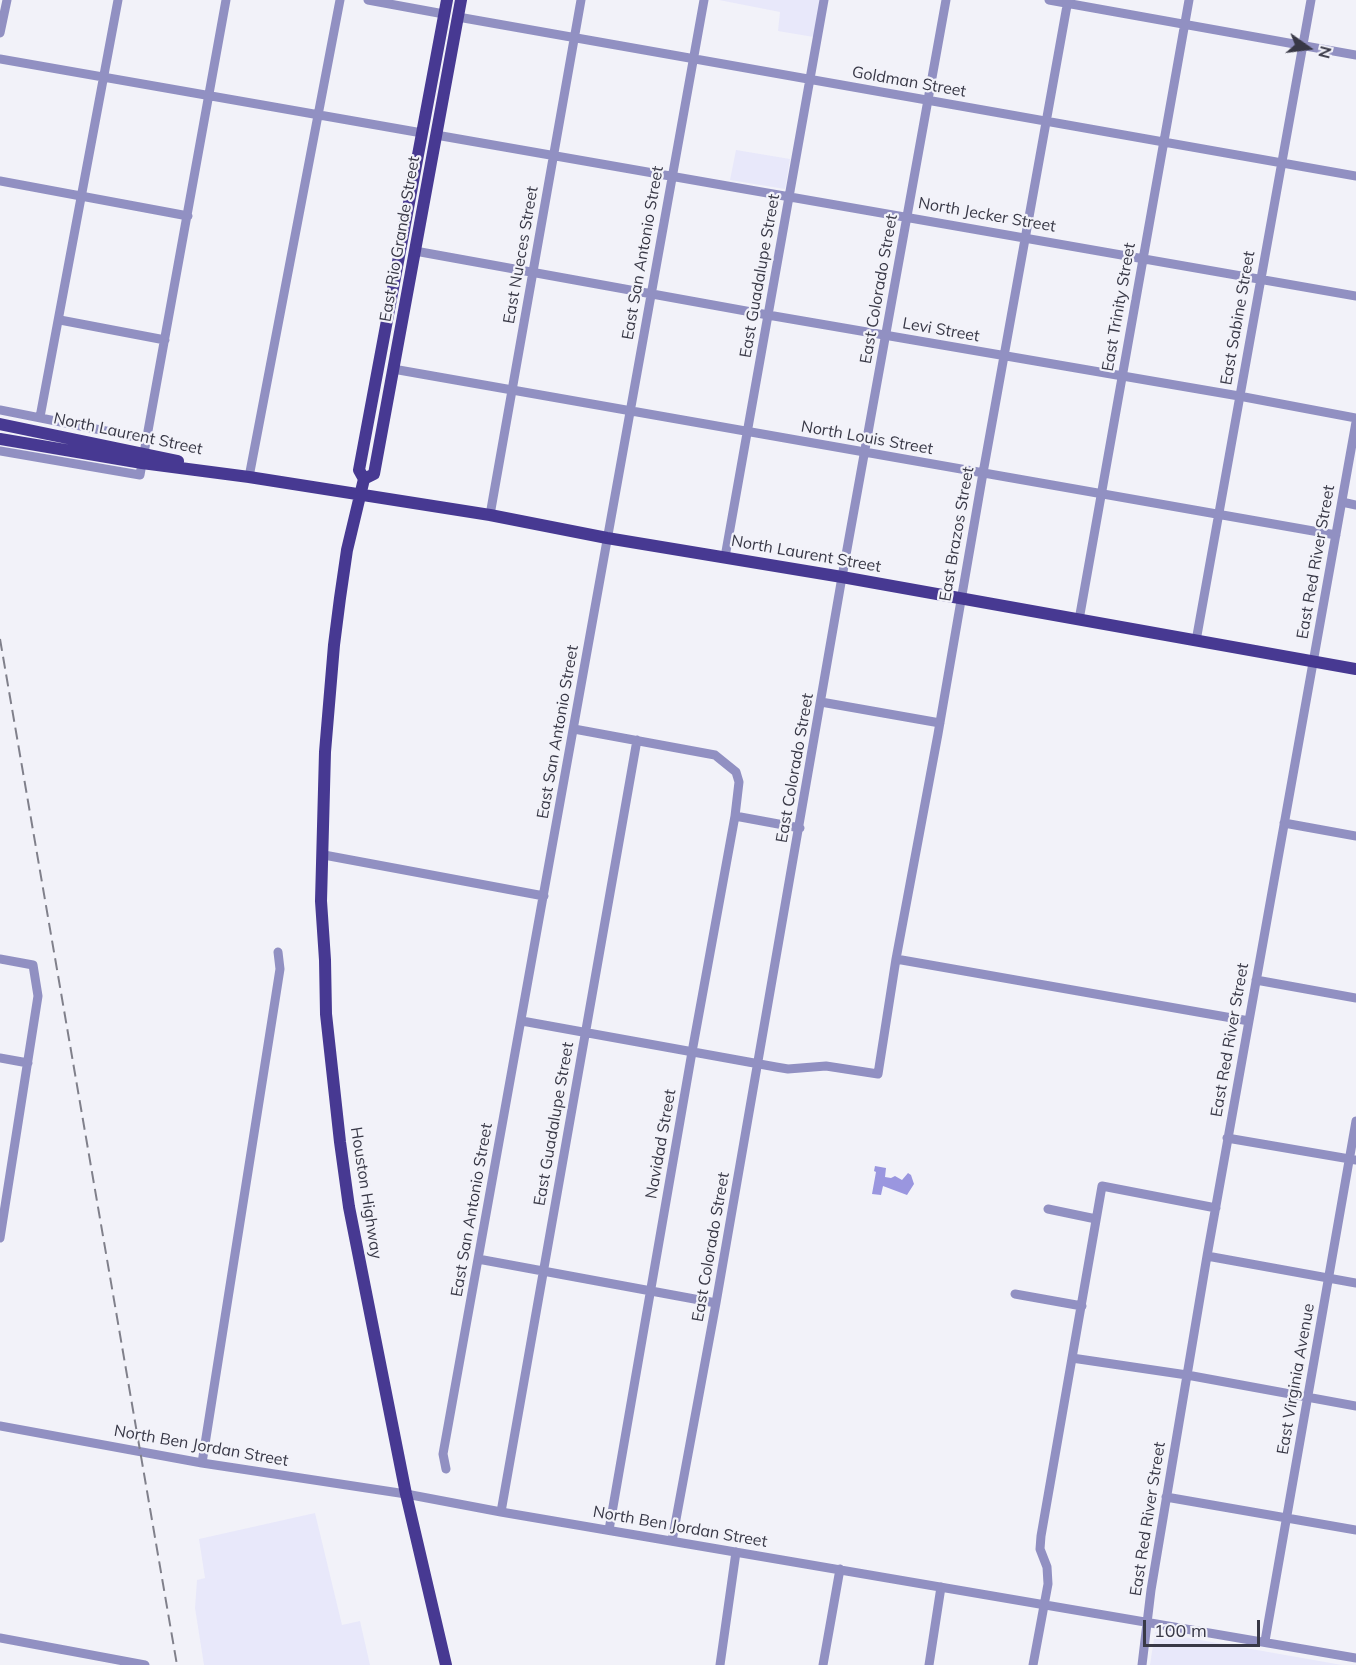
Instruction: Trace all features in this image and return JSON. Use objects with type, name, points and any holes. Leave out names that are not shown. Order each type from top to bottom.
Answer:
[{"type":"main road","name":"East Rio Grande Street","points":[[327,717],[347,550],[364,479],[359,470],[447,0]]},
{"type":"main road","points":[[453,0],[453,11],[458,17]]},
{"type":"main road","name":"East Rio Grande Street","points":[[364,479],[374,474],[461,0]]},
{"type":"main road","points":[[444,14],[449,20],[447,39],[452,49]]},
{"type":"main road","name":"North Laurent Street","points":[[0,424],[142,464]]},
{"type":"main road","name":"North Laurent Street","points":[[0,439],[142,464],[249,477],[490,515],[607,538],[842,577],[1356,669]]},
{"type":"main road","name":"Houston Highway","points":[[327,717],[321,901],[326,960],[326,1014],[340,1142],[349,1207],[406,1494],[446,1665]]},
{"type":"street","points":[[0,33],[7,0]]},
{"type":"street","points":[[40,417],[60,320],[118,0]]},
{"type":"street","points":[[0,451],[142,464],[226,0]]},
{"type":"street","points":[[249,477],[340,0]]},
{"type":"street","points":[[374,0],[444,14]]},
{"type":"street","name":"East Nueces Street","points":[[490,515],[581,0]]},
{"type":"street","name":"East San Antonio Street","points":[[446,1468],[443,1454],[704,0]]},
{"type":"street","name":"East Guadalupe Street","points":[[725,557],[824,0]]},
{"type":"street","name":"East Colorado Street","points":[[672,1541],[716,1304],[945,0]]},
{"type":"street","points":[[1049,0],[1356,55]]},
{"type":"street","name":"East Trinity Street","points":[[1079,620],[1189,0]]},
{"type":"street","name":"East Sabine Street","points":[[1196,640],[1311,0]]},
{"type":"street","name":"East Brazos Street","points":[[758,1064],[788,1069],[826,1066],[878,1074],[896,959],[1068,2]]},
{"type":"street","name":"Goldman Street","points":[[458,17],[1356,176]]},
{"type":"street","points":[[0,59],[422,133]]},
{"type":"street","name":"North Jecker Street","points":[[436,135],[1356,296]]},
{"type":"street","points":[[0,181],[188,216]]},
{"type":"street","name":"Levi Street","points":[[415,251],[768,315],[1239,396],[1356,420]]},
{"type":"street","points":[[60,320],[165,340]]},
{"type":"street","name":"North Louis Street","points":[[393,369],[1336,535]]},
{"type":"street","points":[[0,410],[146,439]]},
{"type":"street","name":"East Red River Street","points":[[1142,1665],[1166,1497],[1227,1138],[1356,420]]},
{"type":"street","points":[[1342,502],[1356,505]]},
{"type":"street","points":[[821,702],[940,723]]},
{"type":"street","points":[[574,729],[637,740]]},
{"type":"street","name":"East Guadalupe Street","points":[[501,1512],[637,740]]},
{"type":"street","name":"Navidad Street","points":[[609,1530],[735,816],[739,782],[736,772],[715,755],[637,740]]},
{"type":"street","points":[[735,816],[800,828]]},
{"type":"street","points":[[1284,823],[1356,836]]},
{"type":"street","points":[[324,855],[544,896]]},
{"type":"street","points":[[202,1463],[280,969],[278,952]]},
{"type":"street","points":[[0,959],[33,965],[38,996],[28,1063],[4,1180],[0,1238]]},
{"type":"street","points":[[896,959],[1249,1021]]},
{"type":"street","points":[[1256,980],[1356,998]]},
{"type":"street","points":[[522,1021],[758,1064]]},
{"type":"street","points":[[0,1058],[28,1063]]},
{"type":"street","name":"East Virginia Avenue","points":[[1265,1641],[1328,1278],[1353,1160],[1356,1121]]},
{"type":"street","points":[[1227,1138],[1353,1160]]},
{"type":"street","points":[[1033,1665],[1049,1574],[1040,1550],[1041,1536],[1102,1186],[1216,1208]]},
{"type":"street","points":[[1048,1209],[1096,1219]]},
{"type":"street","points":[[1207,1256],[1356,1283]]},
{"type":"street","points":[[478,1259],[716,1304]]},
{"type":"street","points":[[1015,1294],[1082,1306]]},
{"type":"street","points":[[1072,1358],[1187,1375],[1356,1406]]},
{"type":"street","name":"North Ben Jordan Street","points":[[0,1426],[202,1463],[406,1494],[1356,1658]]},
{"type":"street","points":[[1166,1497],[1356,1530]]},
{"type":"street","points":[[720,1665],[736,1552]]},
{"type":"street","points":[[823,1665],[840,1569]]},
{"type":"street","points":[[929,1665],[941,1587]]},
{"type":"street","points":[[0,1638],[145,1665]]},
{"type":"shaded area","points":[[719,0],[821,0],[814,37],[778,31],[780,12]]},
{"type":"shaded area","points":[[736,150],[790,159],[785,189],[730,180]]},
{"type":"shaded area","points":[[875,1166],[886,1168],[885,1177],[895,1176],[902,1180],[908,1173],[911,1175],[914,1184],[907,1195],[883,1186],[881,1195],[872,1194]]},
{"type":"shaded area","points":[[315,1513],[342,1625],[360,1621],[370,1665],[204,1665],[195,1608],[197,1580],[205,1578],[199,1539]]},
{"type":"shaded area","points":[[1155,1632],[1342,1665],[1150,1665]]},
{"type":"railway","points":[[0,639],[177,1665]]}]
